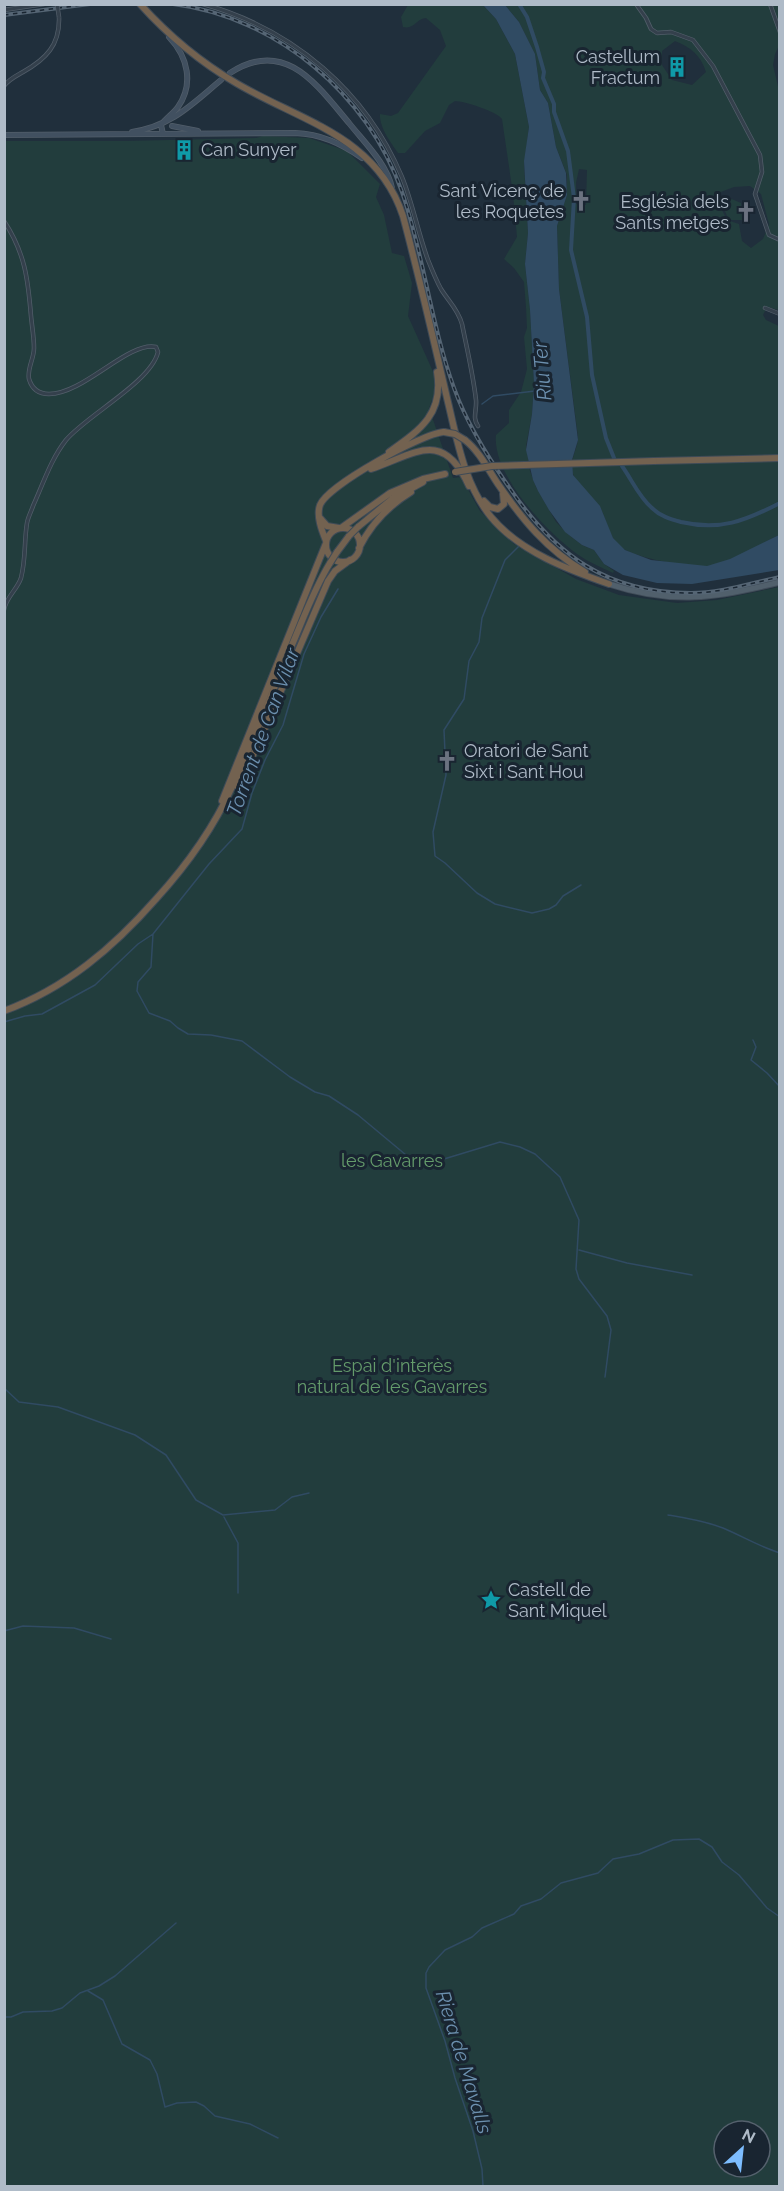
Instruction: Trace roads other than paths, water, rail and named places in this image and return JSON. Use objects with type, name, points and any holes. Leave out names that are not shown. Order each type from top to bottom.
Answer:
[{"type":"highway","points":[[140,4],[191,52],[234,82],[341,137],[372,163],[394,193],[404,219],[465,465],[474,489],[485,508]]},
{"type":"highway","points":[[368,467],[419,430],[431,415],[437,401],[439,386],[432,346],[433,339]]},
{"type":"highway","points":[[350,560],[341,561],[333,558],[328,552],[319,516],[320,506],[325,497],[368,467],[421,439],[444,432],[455,434],[476,451],[528,525],[547,544],[583,571],[609,585]]},
{"type":"highway","points":[[356,474],[422,450],[435,451],[451,457],[457,463],[474,496],[505,531],[562,566],[609,585]]},
{"type":"highway","points":[[200,846],[222,802],[330,534],[390,493],[423,478],[492,466],[780,458]]},
{"type":"highway","points":[[465,465],[491,508],[498,509],[504,504],[504,496],[499,485]]},
{"type":"highway","points":[[226,801],[307,608],[330,562],[358,526],[392,499],[442,475]]},
{"type":"highway","points":[[4,1011],[58,986],[93,962],[141,916],[175,878],[200,846],[253,756],[328,582],[335,571],[355,556],[371,528],[391,507],[410,492],[442,475]]},
{"type":"highway","points":[[319,516],[327,526],[350,529],[356,534],[359,548]]},
{"type":"main road","points":[[609,585],[656,596],[684,598],[715,596],[780,582]]},
{"type":"street","points":[[4,10],[44,4]]},
{"type":"street","points":[[4,86],[12,78],[48,56],[57,39],[59,17],[57,4]]},
{"type":"street","points":[[203,4],[257,24],[300,49],[337,80],[371,120],[392,155],[403,180],[423,244],[438,282],[459,316],[474,385],[476,409],[474,419],[478,426]]},
{"type":"street","points":[[636,4],[651,29],[657,33],[671,32],[693,40],[713,66],[760,155],[762,172],[755,194],[769,235],[780,240]]},
{"type":"street","points":[[770,4],[780,32]]},
{"type":"street","points":[[152,17],[156,25],[181,51],[187,75],[182,101],[161,125]]},
{"type":"street","points":[[230,73],[250,63],[267,61],[285,63],[304,73],[324,93],[370,149],[391,182],[394,193]]},
{"type":"street","points":[[170,124],[221,80]]},
{"type":"street","points":[[170,124],[173,128],[171,134]]},
{"type":"street","points":[[121,134],[170,124],[206,132]]},
{"type":"street","points":[[161,125],[163,134]]},
{"type":"street","points":[[4,135],[206,132],[309,134],[338,142],[369,164],[394,193]]},
{"type":"street","points":[[4,221],[20,251],[26,270],[34,352],[29,372],[31,384],[35,390],[43,394],[61,393],[83,383],[136,350],[151,346],[156,347],[158,351],[154,362],[142,375],[113,403],[84,423],[64,444],[43,481],[28,516],[22,572],[17,589],[7,600],[4,610]]},
{"type":"street","points":[[765,309],[780,314]]},
{"type":"water","name":"Riu Ter","points":[[483,5],[505,5],[519,22],[535,54],[540,90],[548,103],[556,147],[566,173],[567,195],[557,226],[559,289],[578,440],[572,460],[573,475],[600,506],[613,538],[625,550],[651,560],[707,566],[730,559],[779,535],[779,570],[692,584],[657,583],[623,575],[604,564],[594,550],[582,545],[565,532],[538,491],[526,450],[534,384],[525,264],[528,233],[524,161],[529,127],[515,54],[496,19]]},
{"type":"waterway","points":[[519,4],[527,17],[544,72],[543,78],[554,104],[554,112],[568,151],[574,198],[571,250],[587,317],[592,375],[606,438],[614,458]]},
{"type":"waterway","name":"Riu Ter","points":[[482,404],[493,396],[535,391]]},
{"type":"waterway","points":[[622,466],[647,504],[662,515],[681,522],[695,525],[732,523],[780,503]]},
{"type":"waterway","points":[[519,546],[505,560],[482,618],[479,642],[469,661],[464,699],[444,730],[446,775],[433,832],[435,856],[477,893],[495,904],[532,913],[549,909],[556,905],[563,896],[581,885]]},
{"type":"waterway","name":"Torrent de Can Vilar","points":[[4,1022],[42,1014],[95,985],[138,944],[153,934],[209,864],[242,829],[252,793],[265,760],[283,725],[304,654],[321,617],[338,589]]},
{"type":"waterway","points":[[153,934],[151,967],[138,982],[137,991],[149,1013],[170,1021],[188,1034],[211,1035],[242,1041],[290,1077],[315,1092],[329,1096],[358,1115],[406,1155],[430,1161],[500,1142],[535,1154],[560,1177],[579,1220],[576,1269],[579,1279],[607,1316],[611,1330],[605,1377]]},
{"type":"waterway","points":[[753,1040],[756,1047],[751,1060],[780,1087]]},
{"type":"waterway","points":[[579,1250],[627,1263],[692,1275]]},
{"type":"waterway","name":"Torrent de Can Vilar","points":[[4,1388],[19,1402],[58,1407],[135,1435],[166,1455],[196,1500],[223,1515],[275,1510],[292,1497],[309,1493]]},
{"type":"waterway","points":[[668,1515],[716,1526],[780,1553]]},
{"type":"waterway","points":[[224,1517],[238,1543],[238,1593]]},
{"type":"waterway","points":[[4,1631],[23,1626],[74,1628],[111,1639]]},
{"type":"waterway","name":"Riera de Mavalls","points":[[483,2186],[482,2169],[473,2131],[426,1988],[426,1973],[445,1950],[472,1937],[482,1928],[514,1914],[521,1906],[541,1899],[561,1883],[598,1873],[613,1859],[639,1854],[673,1840],[699,1839],[712,1847],[722,1862],[739,1875],[767,1908],[780,1917]]},
{"type":"waterway","points":[[4,2017],[23,2012],[52,2011],[62,2008],[80,1993],[99,1986],[115,1976],[176,1923]]},
{"type":"waterway","points":[[88,1991],[103,2000],[122,2044],[150,2060],[157,2074],[165,2107],[177,2103],[196,2102],[215,2116],[250,2124],[278,2138]]},
{"type":"railway","points":[[4,15],[90,4]]},
{"type":"railway","points":[[173,4],[211,12],[247,25],[282,43],[313,66],[342,93],[366,123],[387,156],[402,192],[410,216],[439,339],[459,401],[493,464],[545,532],[586,566],[634,586],[691,593],[736,587],[780,577]]},
{"type":"place","name":"Castellum Fractum","points":[[677,67]]},
{"type":"place","name":"Can Sunyer","points":[[184,150]]},
{"type":"place","name":"Sant Vicenç de les Roquetes","points":[[581,201]]},
{"type":"place","name":"Església dels Sants metges","points":[[746,212]]},
{"type":"place","name":"Oratori de Sant Sixt i Sant Hou","points":[[447,761]]},
{"type":"place","name":"Castell de Sant Miquel","points":[[491,1600]]},
{"type":"park label","name":"les Gavarres","points":[[392,1161]]},
{"type":"park label","name":"Espai d'interès natural de les Gavarres","points":[[392,1376]]}]
